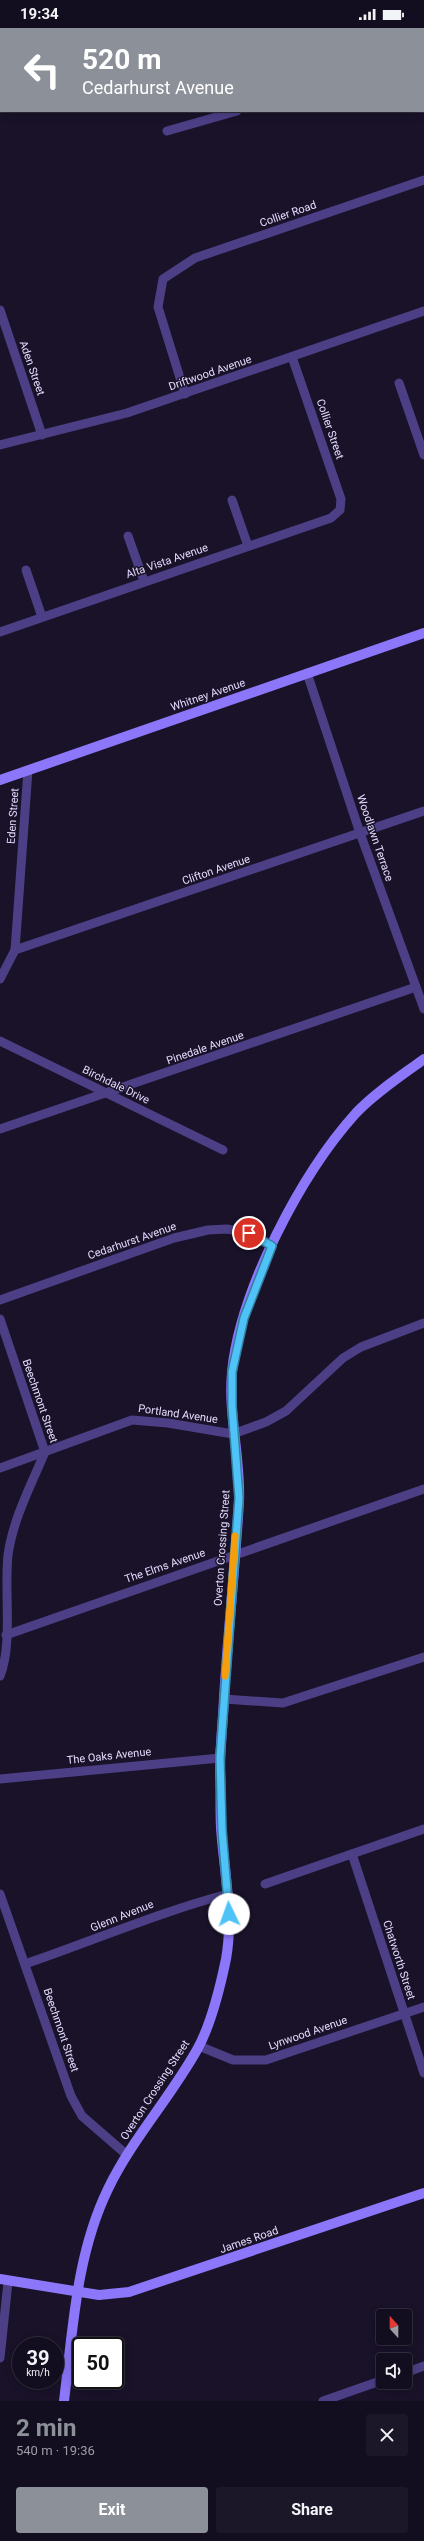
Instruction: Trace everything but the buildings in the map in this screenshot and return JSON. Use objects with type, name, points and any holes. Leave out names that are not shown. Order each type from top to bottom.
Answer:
[{"type":"main road","name":"Whitney Avenue","points":[[0,780],[424,633]]},
{"type":"main road","name":"Overton Crossing Street","points":[[64,2401],[83,2256],[93,2220],[109,2186],[127,2155],[200,2046],[214,2006],[226,1959],[228,1939],[228,1894],[222,1830],[220,1758],[239,1498],[233,1434],[232,1372],[237,1343],[253,1290],[272,1246],[310,1175],[333,1142],[358,1111],[388,1085],[424,1059]]},
{"type":"main road","name":"James Road","points":[[4,2280],[99,2295],[129,2292],[424,2193]]},
{"type":"street","points":[[167,131],[232,112]]},
{"type":"street","name":"Collier Road","points":[[185,394],[158,307],[163,279],[194,258],[424,180]]},
{"type":"street","name":"Aden Street","points":[[0,310],[42,435]]},
{"type":"street","name":"Driftwood Avenue","points":[[0,445],[128,413],[424,311]]},
{"type":"street","name":"Collier Street","points":[[292,357],[341,499],[340,510]]},
{"type":"street","points":[[399,383],[424,456]]},
{"type":"street","points":[[232,500],[248,546]]},
{"type":"street","name":"Alta Vista Avenue","points":[[0,632],[144,581],[331,518],[340,510]]},
{"type":"street","points":[[128,536],[144,581]]},
{"type":"street","points":[[26,570],[42,617]]},
{"type":"street","name":"Woodlawn Terrace","points":[[307,673],[360,833],[424,1009]]},
{"type":"street","name":"Eden Street","points":[[0,979],[15,950],[28,770]]},
{"type":"street","name":"Clifton Avenue","points":[[15,950],[424,811]]},
{"type":"street","name":"Pinedale Avenue","points":[[0,1129],[416,987]]},
{"type":"street","name":"Birchdale Drive","points":[[0,1041],[223,1150]]},
{"type":"street","name":"Cedarhurst Avenue","points":[[0,1300],[174,1238],[208,1230],[227,1229],[249,1233],[272,1246]]},
{"type":"street","name":"Beechmont Street","points":[[0,1319],[45,1452],[13,1533],[8,1555],[5,1659],[0,1676]]},
{"type":"street","points":[[233,1434],[266,1422],[286,1411],[343,1358],[361,1347],[424,1323]]},
{"type":"street","name":"Portland Avenue","points":[[0,1468],[132,1420],[168,1422],[233,1434]]},
{"type":"street","name":"The Elms Avenue","points":[[6,1635],[424,1489]]},
{"type":"street","points":[[224,1699],[283,1703],[424,1657]]},
{"type":"street","name":"The Oaks Avenue","points":[[0,1779],[220,1758]]},
{"type":"street","points":[[265,1884],[424,1829]]},
{"type":"street","name":"Chatworth Street","points":[[352,1854],[424,2073]]},
{"type":"street","name":"Beechmont Street","points":[[0,1894],[71,2096],[82,2116],[127,2155]]},
{"type":"street","name":"Glenn Avenue","points":[[25,1964],[106,1936],[177,1907],[228,1894]]},
{"type":"street","name":"Lynwood Avenue","points":[[200,2046],[233,2060],[266,2060],[424,2007]]},
{"type":"street","points":[[0,2358],[4,2280]]},
{"type":"street","points":[[412,2370],[424,2366]]},
{"type":"street","points":[[323,2401],[376,2382]]},
{"type":"slow traffic","points":[[225,1676],[235,1536]]},
{"type":"route","points":[[229,1914],[222,1830],[220,1758],[227,1645],[239,1498],[233,1434],[232,1372],[237,1343],[244,1318],[253,1290],[272,1246],[249,1233]]}]
